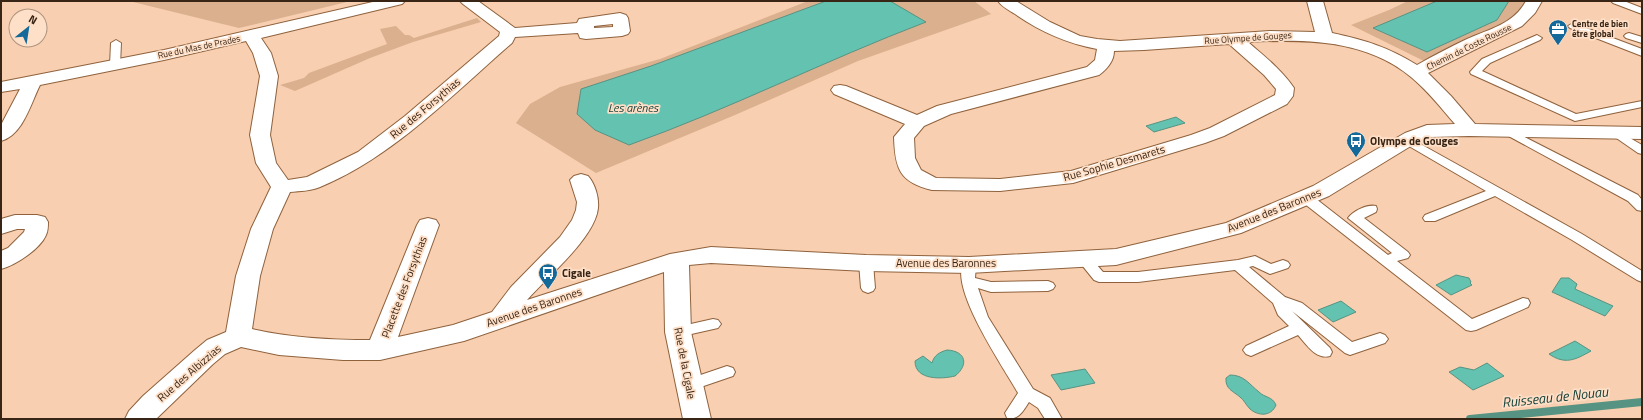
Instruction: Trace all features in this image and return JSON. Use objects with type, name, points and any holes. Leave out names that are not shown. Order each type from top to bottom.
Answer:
[{"type":"street","name":"Rue du Mas de Prades","points":[[1,87],[115,65],[251,36],[396,1]]},
{"type":"street","points":[[468,1],[508,30],[509,33],[586,28]]},
{"type":"street","name":"Rue Olympe de Gouges","points":[[1006,1],[1041,25],[1067,37],[1105,46],[1145,45],[1284,35],[1324,37],[1379,51],[1416,72],[1449,105],[1469,130]]},
{"type":"street","points":[[1315,1],[1324,37]]},
{"type":"street","name":"Chemin de Coste Rousse","points":[[1416,72],[1452,55],[1474,42],[1512,26],[1525,18],[1534,1]]},
{"type":"street","name":"Rue des Forsythias","points":[[282,187],[312,183],[365,156],[412,120],[506,39],[509,33]]},
{"type":"street","points":[[238,337],[248,276],[262,229],[282,187],[266,164],[260,135],[269,76],[262,53],[251,36]]},
{"type":"street","name":"Rue Sophie Desmarets","points":[[1105,46],[1107,55],[1104,62],[1093,71],[944,110],[917,122],[904,137],[905,158],[912,174],[932,184],[1000,185],[1073,177],[1198,139],[1216,132],[1280,100],[1284,96],[1285,88],[1270,71],[1234,38]]},
{"type":"street","points":[[1,135],[11,126],[33,81]]},
{"type":"street","points":[[840,90],[917,122]]},
{"type":"street","name":"Avenue des Baronnes","points":[[238,337],[279,345],[343,350],[380,350],[455,334],[678,259],[711,255],[866,263],[969,273],[1084,259],[1116,257],[1233,228],[1321,192],[1406,140],[1427,131],[1469,130],[1642,133]]},
{"type":"street","points":[[501,318],[520,293],[558,254],[578,229],[587,210],[586,195],[581,180]]},
{"type":"street","points":[[1,227],[15,222],[37,222],[35,234],[16,253],[1,261]]},
{"type":"street","name":"Placette des Forsythias","points":[[380,350],[391,316],[428,225]]},
{"type":"street","name":"Rue de la Cigale","points":[[678,259],[676,272],[678,332],[696,419]]},
{"type":"street","name":"Rue des Albizzias","points":[[139,419],[153,404],[216,347],[238,337]]},
{"type":"lane","points":[[1616,1],[1642,11]]},
{"type":"lane","points":[[1573,26],[1642,53]]},
{"type":"lane","points":[[1629,36],[1642,40]]},
{"type":"lane","points":[[1537,38],[1486,61],[1476,72],[1575,118],[1642,104]]},
{"type":"lane","points":[[115,65],[116,43]]},
{"type":"lane","points":[[1507,131],[1633,198],[1642,207]]},
{"type":"lane","points":[[1616,132],[1642,150]]},
{"type":"lane","points":[[1406,140],[1577,237],[1642,277]]},
{"type":"lane","points":[[1430,218],[1496,191]]},
{"type":"lane","points":[[1306,198],[1471,326],[1523,303]]},
{"type":"lane","points":[[1371,210],[1356,218],[1403,255],[1385,260]]},
{"type":"lane","points":[[1084,259],[1099,277],[1138,277],[1238,265],[1255,261],[1270,269],[1283,265]]},
{"type":"lane","points":[[866,263],[868,288]]},
{"type":"lane","points":[[1238,265],[1280,300],[1297,307],[1350,349],[1380,339]]},
{"type":"lane","points":[[969,273],[991,288],[1048,286]]},
{"type":"lane","points":[[969,273],[981,316],[1027,393],[1044,403],[1054,419]]},
{"type":"lane","points":[[1280,300],[1283,311],[1324,352]]},
{"type":"lane","points":[[678,332],[713,324]]},
{"type":"lane","points":[[1251,350],[1300,328]]},
{"type":"lane","points":[[689,385],[727,372]]},
{"type":"lane","points":[[1013,413],[1027,393]]},
{"type":"shaded area","points":[[129,1],[351,1],[239,28]]},
{"type":"shaded area","name":"Les arènes","points":[[808,1],[974,1],[991,14],[858,61],[735,115],[596,173],[516,123],[530,104],[560,87],[660,59]]},
{"type":"shaded area","points":[[1408,1],[1526,1],[1514,19],[1485,33],[1469,38],[1428,63],[1351,25]]},
{"type":"shaded area","points":[[477,18],[481,22],[413,42],[370,58],[295,91],[280,85],[304,78],[309,73],[387,44],[380,29],[396,26],[405,35],[409,35],[414,38]]},
{"type":"water","name":"Les arènes","points":[[826,1],[890,1],[926,22],[852,52],[704,116],[629,145],[595,130],[577,114],[581,89],[651,66]]},
{"type":"water","points":[[1437,1],[1509,1],[1497,20],[1427,52],[1373,28]]},
{"type":"water","points":[[1176,117],[1185,123],[1154,132],[1146,126]]},
{"type":"water","points":[[1456,275],[1469,278],[1472,285],[1451,295],[1436,285]]},
{"type":"water","points":[[1561,278],[1569,278],[1577,284],[1575,289],[1613,306],[1605,316],[1552,292]]},
{"type":"water","points":[[1341,301],[1356,312],[1333,322],[1318,310]]},
{"type":"water","points":[[1575,341],[1591,351],[1570,360],[1560,359],[1549,354]]},
{"type":"water","points":[[947,350],[958,353],[963,359],[964,363],[955,376],[944,378],[930,377],[924,375],[916,368],[915,361],[923,356],[932,363],[938,354]]},
{"type":"water","points":[[1487,363],[1504,376],[1473,390],[1449,372],[1460,367],[1474,370]]},
{"type":"water","points":[[1085,369],[1095,383],[1061,390],[1051,375]]},
{"type":"water","points":[[1230,375],[1243,378],[1261,394],[1272,400],[1276,405],[1274,409],[1271,412],[1260,414],[1250,409],[1241,398],[1228,387],[1226,378]]},
{"type":"waterway","name":"Ruisseau de Nouau","points":[[1470,419],[1642,402]]},
{"type":"place","name":"Centre de bien être global","points":[[1558,46]]},
{"type":"place","name":"Olympe de Gouges","points":[[1356,158]]},
{"type":"place","name":"Cigale","points":[[548,290]]}]
